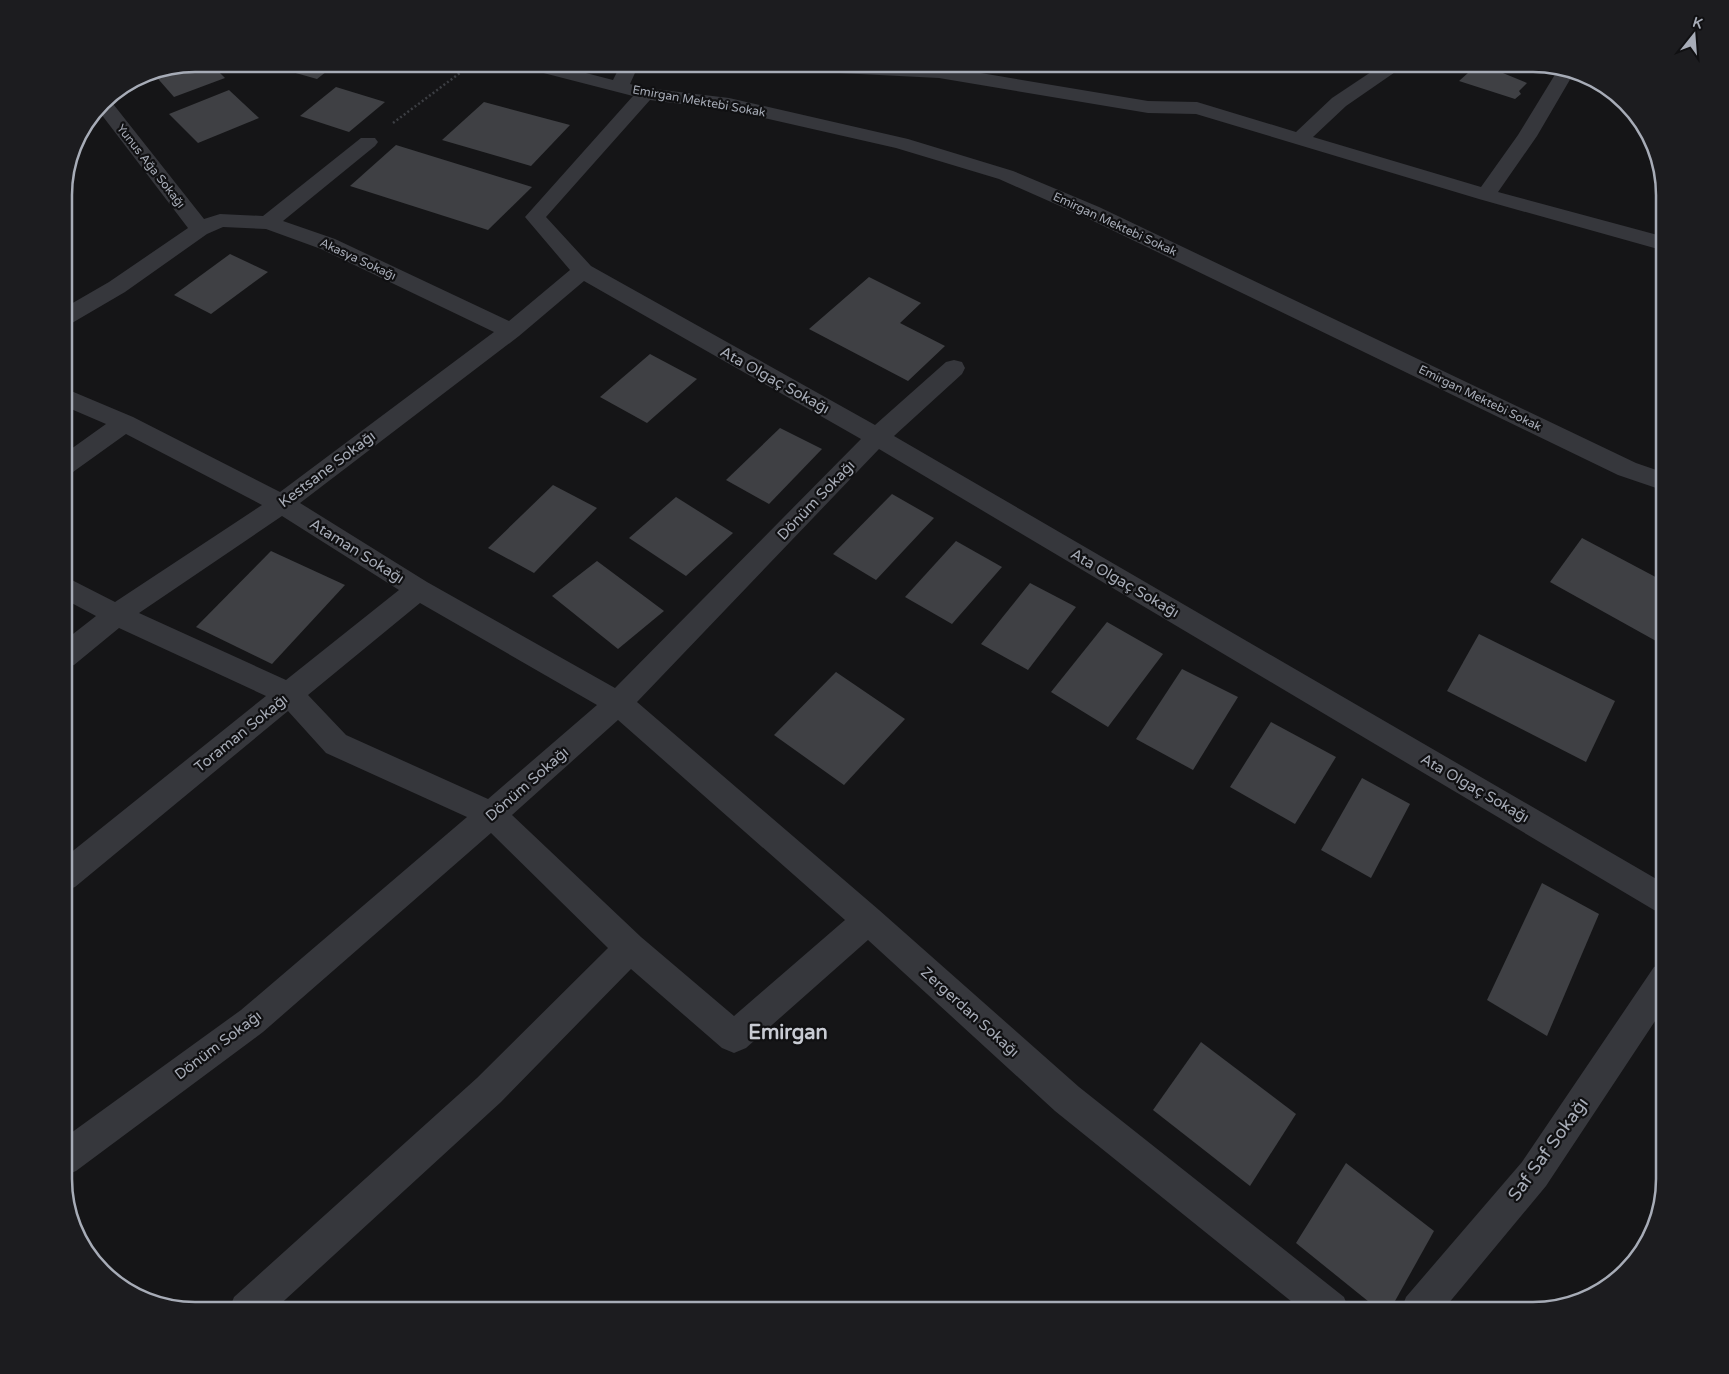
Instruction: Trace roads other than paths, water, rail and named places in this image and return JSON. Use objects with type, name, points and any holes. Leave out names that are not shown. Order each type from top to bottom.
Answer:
[{"type":"street","points":[[942,72],[1148,107],[1197,108],[1486,195],[1656,242]]},
{"type":"street","points":[[1300,139],[1339,102],[1383,72]]},
{"type":"street","name":"Emirgan Mektebi Sokak","points":[[563,73],[645,94],[748,108],[901,143],[1006,175],[1092,212],[1627,469],[1656,479]]},
{"type":"street","points":[[618,87],[625,73]]},
{"type":"street","points":[[1486,195],[1527,136],[1563,77]]},
{"type":"street","name":"Ata Olgaç Sokağı","points":[[645,94],[535,216],[583,271],[877,437],[1656,895]]},
{"type":"street","name":"Yunus Ağa Sokağı","points":[[107,109],[200,229]]},
{"type":"street","points":[[268,223],[368,142]]},
{"type":"street","name":"Akasya Sokağı","points":[[200,229],[220,220],[268,223],[328,244],[510,331]]},
{"type":"street","points":[[73,313],[116,287],[200,229]]},
{"type":"street","name":"Kestsane Sokağı","points":[[73,650],[116,615],[282,504],[510,331],[583,271]]},
{"type":"street","name":"Dönüm Sokağı","points":[[73,1152],[252,1021],[618,704],[877,437],[954,368]]},
{"type":"street","name":"Ataman Sokağı","points":[[73,400],[282,504],[418,589],[618,704]]},
{"type":"street","points":[[73,460],[124,424]]},
{"type":"street","name":"Toraman Sokağı","points":[[73,870],[418,589]]},
{"type":"street","points":[[73,591],[116,615],[289,694],[336,744],[492,814],[630,948],[734,1037],[868,920]]},
{"type":"street","name":"Zergerdan Sokağı","points":[[618,704],[868,920],[1068,1099],[1321,1302]]},
{"type":"street","points":[[256,1302],[489,1090],[630,948]]},
{"type":"street","name":"Saf Saf Sokağı","points":[[1426,1302],[1534,1174],[1656,991]]},
{"type":"district","name":"Emirgan","points":[[788,1033]]}]
